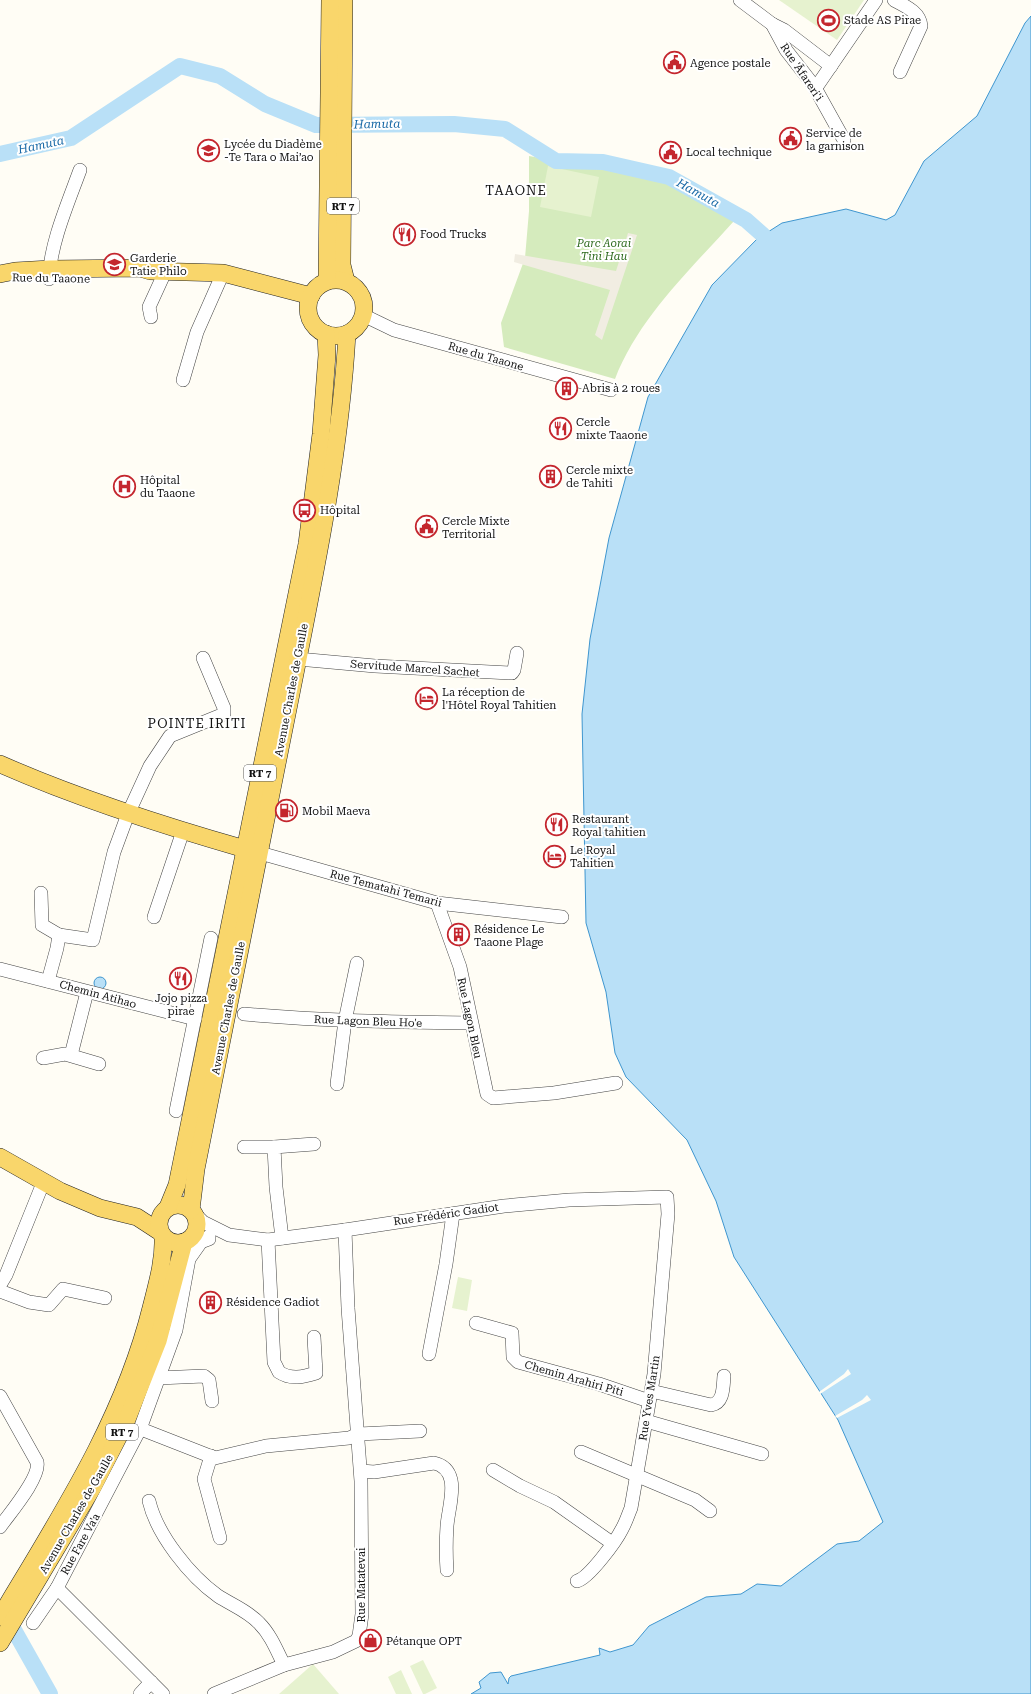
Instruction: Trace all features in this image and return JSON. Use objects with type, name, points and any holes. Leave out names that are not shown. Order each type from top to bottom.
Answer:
[{"type":"main road","name":"RT 7","points":[[330,0],[342,265],[346,281]]},
{"type":"main road","name":"RT 7","points":[[336,110],[344,0]]},
{"type":"main road","name":"RT 7","points":[[327,281],[336,132]]},
{"type":"main road","name":"Rue du Taaone","points":[[0,275],[15,271],[50,274],[140,268],[157,272],[223,273],[310,296]]},
{"type":"main road","points":[[327,281],[346,281],[356,287],[360,293],[364,304],[363,315],[357,326],[347,334],[336,336],[326,334],[316,327],[309,316],[308,306],[310,296],[316,289],[327,281]]},
{"type":"main road","name":"Avenue Charles de Gaulle","points":[[192,1211],[196,1169],[311,515],[322,434],[327,355],[326,334]]},
{"type":"main road","name":"Avenue Charles de Gaulle","points":[[166,1209],[177,1185],[252,851],[298,659],[332,477],[342,396],[347,334]]},
{"type":"main road","name":"Rue Tematahi Temarii","points":[[0,764],[64,791],[128,814],[183,832],[252,851]]},
{"type":"main road","points":[[0,1157],[43,1183],[100,1208],[137,1217],[174,1243],[187,1240]]},
{"type":"main road","points":[[137,1217],[180,1205],[192,1211]]},
{"type":"main road","name":"RT 7","points":[[161,1234],[159,1220],[166,1209]]},
{"type":"main road","name":"RT 7","points":[[187,1240],[197,1226],[192,1211]]},
{"type":"main road","name":"Avenue Charles de Gaulle","points":[[1,1641],[17,1601],[86,1471],[120,1403],[138,1354],[150,1315],[164,1254],[161,1234]]},
{"type":"main road","name":"Avenue Charles de Gaulle","points":[[0,1617],[17,1601],[93,1487],[126,1422],[158,1341],[187,1240]]},
{"type":"street","name":"Rue 'Āfareri'i","points":[[740,0],[772,24],[784,30],[831,66]]},
{"type":"street","points":[[816,89],[876,0]]},
{"type":"street","points":[[894,0],[917,14],[921,20],[921,26],[900,72]]},
{"type":"street","name":"Rue 'Āfareri'i","points":[[772,24],[786,50],[816,89],[844,140]]},
{"type":"street","points":[[50,274],[55,247],[80,170]]},
{"type":"street","points":[[151,317],[149,307],[157,272]]},
{"type":"street","points":[[183,380],[197,332],[223,273]]},
{"type":"street","name":"Rue du Taaone","points":[[363,315],[394,330],[611,390]]},
{"type":"street","name":"Servitude Marcel Sachet","points":[[298,659],[375,666],[512,673],[514,670],[517,653]]},
{"type":"street","points":[[41,894],[42,925],[59,936],[93,940],[114,852],[128,814],[150,766],[170,736],[224,714],[224,708],[203,658]]},
{"type":"street","points":[[154,917],[183,832]]},
{"type":"street","name":"Rue Tematahi Temarii","points":[[252,851],[437,903],[562,917]]},
{"type":"street","name":"Rue Lagon Bleu","points":[[437,903],[460,967],[487,1094],[493,1098],[554,1092],[616,1083]]},
{"type":"street","points":[[48,981],[59,936]]},
{"type":"street","points":[[176,1111],[211,938]]},
{"type":"street","points":[[337,1084],[345,1021],[357,963]]},
{"type":"street","name":"Chemin Atihao","points":[[0,969],[195,1019]]},
{"type":"street","points":[[71,1055],[87,992]]},
{"type":"street","name":"Rue Lagon Bleu Ho'e","points":[[244,1014],[345,1021],[471,1023]]},
{"type":"street","points":[[43,1058],[71,1055],[100,1064]]},
{"type":"street","points":[[244,1147],[274,1147],[314,1144]]},
{"type":"street","points":[[274,1147],[282,1238]]},
{"type":"street","points":[[0,1285],[6,1275],[43,1183]]},
{"type":"street","name":"Rue Frédéric Gadiot","points":[[187,1240],[209,1236],[229,1235],[268,1240],[504,1206],[569,1200],[665,1196]]},
{"type":"street","name":"Rue Yves Martin","points":[[577,1581],[585,1578],[612,1543],[623,1528],[631,1508],[656,1352],[668,1214],[667,1197],[665,1196]]},
{"type":"street","name":"Rue Frédéric Gadiot","points":[[192,1211],[203,1222],[229,1235]]},
{"type":"street","points":[[429,1354],[446,1264],[452,1214]]},
{"type":"street","name":"Rue Matatevai","points":[[214,1694],[284,1665],[333,1652],[356,1642],[359,1636],[362,1614],[361,1471],[348,1308],[345,1230]]},
{"type":"street","name":"Rue Fare Va'a","points":[[163,1694],[57,1588],[140,1429],[176,1330],[189,1259],[201,1242],[209,1239],[209,1236]]},
{"type":"street","points":[[268,1240],[274,1362],[279,1372],[286,1376],[297,1377],[316,1373],[314,1337]]},
{"type":"street","points":[[0,1291],[29,1302],[49,1305],[63,1289],[105,1298]]},
{"type":"street","name":"Chemin Arahiri Piti","points":[[476,1323],[512,1333],[513,1357],[518,1362],[650,1396]]},
{"type":"street","points":[[158,1378],[204,1376],[209,1380],[212,1402]]},
{"type":"street","points":[[650,1396],[710,1405],[715,1404],[721,1399],[724,1376]]},
{"type":"street","points":[[0,1396],[37,1462],[37,1473],[0,1527]]},
{"type":"street","points":[[646,1420],[762,1454]]},
{"type":"street","points":[[146,1431],[211,1456],[221,1458],[266,1446],[349,1438],[359,1434],[420,1431]]},
{"type":"street","points":[[581,1452],[695,1500],[710,1511]]},
{"type":"street","points":[[211,1456],[204,1480],[220,1538]]},
{"type":"street","points":[[361,1471],[374,1472],[434,1463],[438,1464],[450,1474],[452,1485],[447,1526],[446,1570]]},
{"type":"street","points":[[493,1470],[520,1486],[554,1502],[612,1543]]},
{"type":"street","points":[[149,1501],[152,1515],[159,1528],[200,1582],[219,1597],[258,1622],[269,1636],[284,1665]]},
{"type":"street","points":[[33,1624],[57,1588]]},
{"type":"street","points":[[140,1694],[151,1682]]},
{"type":"green space","name":"Stade AS Pirae","points":[[779,0],[864,0],[837,40]]},
{"type":"green space","name":"Parc Aorai Tini Hau","points":[[529,156],[682,184],[734,221],[667,295],[652,314],[625,356],[615,379],[504,347],[501,323],[525,258],[529,211]]},
{"type":"green space","points":[[548,166],[599,177],[591,217],[540,207]]},
{"type":"green space","points":[[458,1277],[472,1280],[467,1311],[452,1308]]},
{"type":"green space","points":[[423,1660],[437,1688],[425,1694],[423,1694],[410,1666]]},
{"type":"green space","points":[[313,1664],[339,1694],[279,1694]]},
{"type":"green space","points":[[401,1670],[412,1694],[396,1694],[388,1677]]},
{"type":"shaded area","points":[[628,233],[637,235],[602,340],[595,335],[610,290],[514,262],[515,254],[616,271]]},
{"type":"water","points":[[1031,16],[1031,1694],[471,1694],[481,1688],[479,1682],[490,1673],[501,1672],[508,1684],[511,1676],[600,1655],[599,1648],[610,1652],[633,1645],[649,1626],[706,1597],[741,1594],[757,1584],[781,1586],[837,1544],[859,1541],[883,1522],[838,1420],[734,1257],[716,1201],[687,1140],[626,1077],[615,1053],[606,992],[586,923],[582,714],[590,639],[609,538],[648,397],[712,285],[757,239],[782,223],[846,209],[886,220],[895,215],[924,161],[977,116],[1025,23]]},
{"type":"water","points":[[98,977],[102,977],[106,983],[102,989],[98,989],[94,985],[94,981]]},
{"type":"pier","points":[[848,1369],[851,1374],[820,1394],[819,1392],[844,1374]]},
{"type":"pier","points":[[867,1395],[871,1400],[837,1418],[835,1416],[862,1400]]},
{"type":"waterway","name":"Hamuta","points":[[0,154],[71,138],[180,66],[220,76],[265,104],[316,125],[454,124],[505,129],[556,161],[603,162],[669,177],[746,220],[763,235]]},
{"type":"waterway","points":[[5,1614],[50,1694]]},
{"type":"place","name":"Stade AS Pirae","points":[[829,20]]},
{"type":"place","name":"Agence postale","points":[[674,63]]},
{"type":"place","name":"Service de la garnison","points":[[790,139]]},
{"type":"place","name":"Lycée du Diadème -Te Tara o Mai’ao","points":[[209,150]]},
{"type":"place","name":"Local technique","points":[[670,152]]},
{"type":"place","name":"Food Trucks","points":[[404,234]]},
{"type":"place","name":"Garderie Tatie Philo","points":[[115,264]]},
{"type":"place","name":"Abris à 2 roues","points":[[567,388]]},
{"type":"place","name":"Cercle mixte Taaone","points":[[561,428]]},
{"type":"place","name":"Cercle mixte de Tahiti","points":[[550,476]]},
{"type":"place","name":"Hôpital du Taaone","points":[[124,486]]},
{"type":"place","name":"Hôpital","points":[[305,510]]},
{"type":"place","name":"Cercle Mixte Territorial","points":[[427,527]]},
{"type":"place","name":"La réception de l'Hôtel Royal Tahitien","points":[[426,698]]},
{"type":"place","name":"Mobil Maeva","points":[[286,811]]},
{"type":"place","name":"Restaurant Royal tahitien","points":[[557,825]]},
{"type":"place","name":"Le Royal Tahitien","points":[[554,856]]},
{"type":"place","name":"Résidence Le Taaone Plage","points":[[458,935]]},
{"type":"place","name":"Jojo pizza pirae","points":[[181,978]]},
{"type":"place","name":"Résidence Gadiot","points":[[211,1302]]},
{"type":"place","name":"Pétanque OPT","points":[[371,1641]]},
{"type":"district","name":"TAAONE","points":[[516,190]]},
{"type":"district","name":"POINTE IRITI","points":[[197,723]]}]
